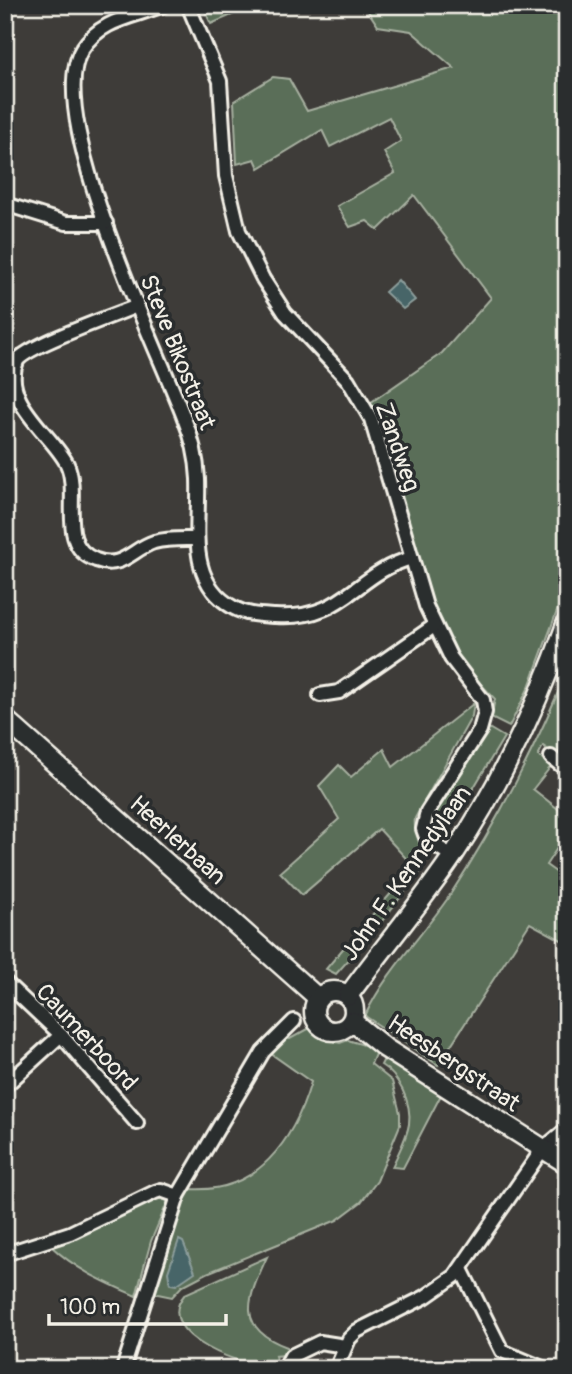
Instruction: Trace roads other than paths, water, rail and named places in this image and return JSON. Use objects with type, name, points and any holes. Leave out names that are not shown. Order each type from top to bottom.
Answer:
[{"type":"street","name":"Steve Bikostraat","points":[[164,5],[116,20],[97,31],[82,49],[72,74],[73,101],[87,163],[106,223],[184,418],[195,454],[200,569],[211,589],[234,608],[254,615],[314,615],[335,606],[388,568],[412,558]]},
{"type":"street","name":"Zandweg","points":[[188,5],[220,81],[226,176],[239,231],[263,279],[285,313],[348,380],[371,419],[434,626],[451,658],[483,700],[485,712],[480,730],[427,812],[424,823],[427,840],[452,856]]},
{"type":"street","points":[[5,204],[66,223],[106,223]]},
{"type":"street","points":[[137,306],[24,353],[11,375],[13,393],[20,407],[68,466],[74,489],[72,531],[85,554],[103,562],[121,562],[154,542],[197,539]]},
{"type":"street","name":"John F. Kennedylaan","points":[[348,996],[452,856],[493,791],[522,732],[567,622]]},
{"type":"street","points":[[320,695],[339,692],[434,626]]},
{"type":"street","name":"Heerlerbaan","points":[[5,719],[318,998]]},
{"type":"street","points":[[551,757],[567,770]]},
{"type":"street","name":"Caumerboord","points":[[5,982],[61,1035],[137,1123]]},
{"type":"street","points":[[332,991],[348,996],[355,1007],[352,1021],[339,1031],[321,1027],[314,1010],[318,998],[332,991]]},
{"type":"street","points":[[123,1369],[177,1196],[263,1052],[294,1021]]},
{"type":"street","name":"Heesbergstraat","points":[[352,1021],[385,1048],[541,1150],[567,1164]]},
{"type":"street","points":[[5,1086],[61,1035]]},
{"type":"street","points":[[336,1369],[345,1346],[357,1331],[432,1293],[461,1269],[541,1150],[567,1129]]},
{"type":"street","points":[[5,1254],[82,1229],[155,1192],[161,1190],[177,1196]]},
{"type":"street","points":[[461,1269],[502,1351],[545,1369]]},
{"type":"street","points":[[284,1369],[291,1356],[320,1342],[345,1346]]},
{"type":"water","points":[[398,280],[415,300],[403,309],[385,292]]},
{"type":"water","points":[[179,1240],[183,1242],[195,1272],[176,1285],[170,1284],[168,1272]]}]
